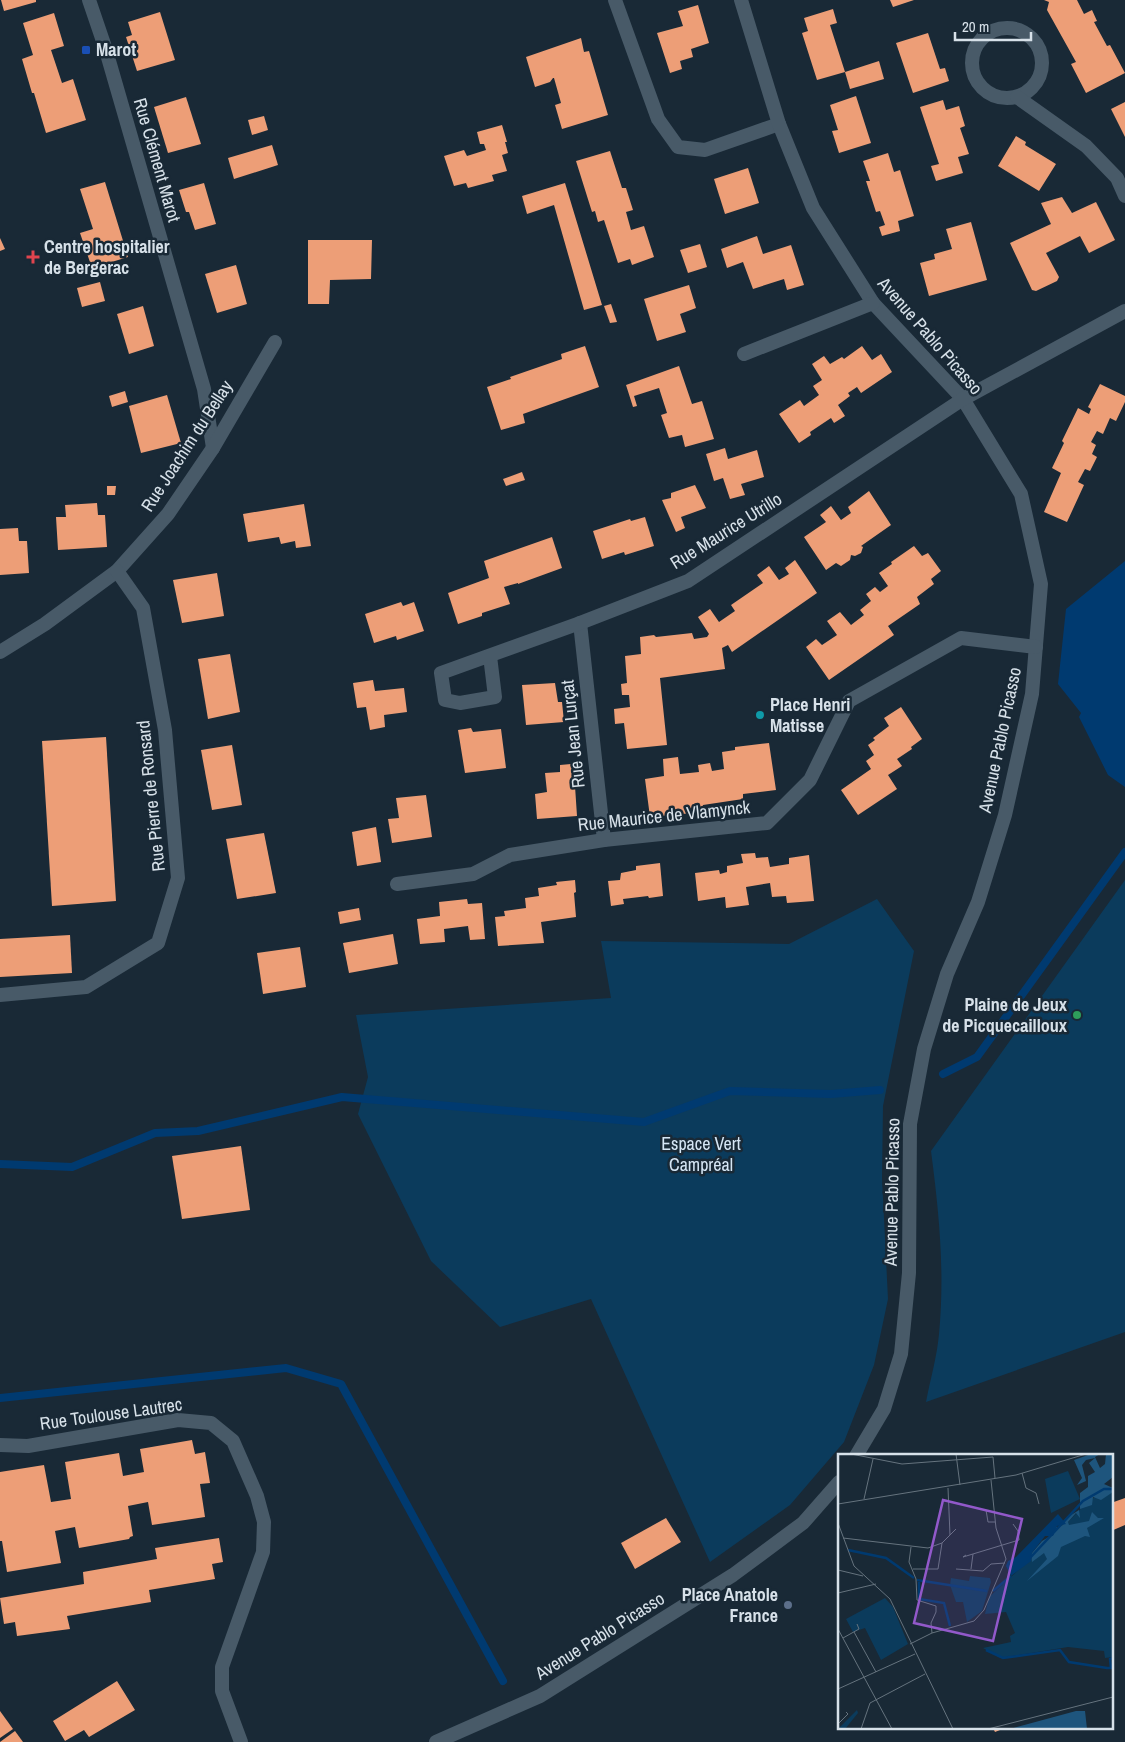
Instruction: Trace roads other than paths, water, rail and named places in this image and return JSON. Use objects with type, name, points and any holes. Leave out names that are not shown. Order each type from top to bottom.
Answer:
[{"type":"street","name":"Rue Clément Marot","points":[[89,0],[105,47],[204,389],[213,448]]},
{"type":"street","points":[[615,0],[658,119],[678,147],[704,150],[779,124]]},
{"type":"street","name":"Avenue Pablo Picasso","points":[[741,0],[779,124],[813,208],[872,303],[963,399],[1021,494],[1042,584],[1032,694],[1005,815],[978,902],[947,974],[924,1049],[910,1124],[909,1273],[902,1354],[884,1409],[857,1454]]},
{"type":"street","points":[[1017,97],[1028,92],[1038,79],[1043,62],[1041,51],[1031,37],[1016,28],[1004,28],[993,31],[983,37],[976,47],[972,58],[972,70],[976,81],[984,90],[994,96],[1017,97],[1086,146],[1117,178],[1125,196]]},
{"type":"street","points":[[744,354],[872,303]]},
{"type":"street","name":"Rue Maurice Utrillo","points":[[490,656],[688,581],[963,399],[1125,311]]},
{"type":"street","name":"Rue Joachim du Bellay","points":[[0,652],[45,624],[117,571],[168,514],[213,448],[275,342]]},
{"type":"street","name":"Rue Pierre de Ronsard","points":[[0,994],[86,987],[158,943],[178,878],[165,730],[143,608],[117,571]]},
{"type":"street","name":"Rue Jean Lurçat","points":[[580,623],[604,840]]},
{"type":"street","name":"Rue Maurice de Vlamynck","points":[[397,884],[473,874],[510,855],[604,840],[767,823],[810,780],[849,701],[961,638],[1036,647]]},
{"type":"street","name":"Rue Toulouse Lautrec","points":[[0,1444],[28,1446],[178,1420],[211,1423],[233,1441],[257,1496],[264,1522],[263,1552],[222,1667],[222,1691],[241,1742]]},
{"type":"street","name":"Avenue Pablo Picasso","points":[[436,1742],[540,1696],[733,1575],[803,1523],[838,1483]]},
{"type":"waterway","points":[[943,1074],[977,1057],[1125,852]]},
{"type":"waterway","points":[[0,1164],[72,1167],[155,1133],[198,1131],[342,1097],[644,1122],[730,1091],[831,1094],[880,1090]]},
{"type":"waterway","points":[[0,1398],[286,1368],[341,1384],[503,1681]]},
{"type":"place","name":"Marot","points":[[86,50]]},
{"type":"place","name":"Centre hospitalier de Bergerac","points":[[33,257]]},
{"type":"place","name":"Place Henri Matisse","points":[[760,715]]},
{"type":"place","name":"Plaine de Jeux de Picquecailloux","points":[[1077,1015]]},
{"type":"place","name":"Place Anatole France","points":[[788,1605]]},
{"type":"park label","name":"Espace Vert Campréal","points":[[701,1154]]}]
